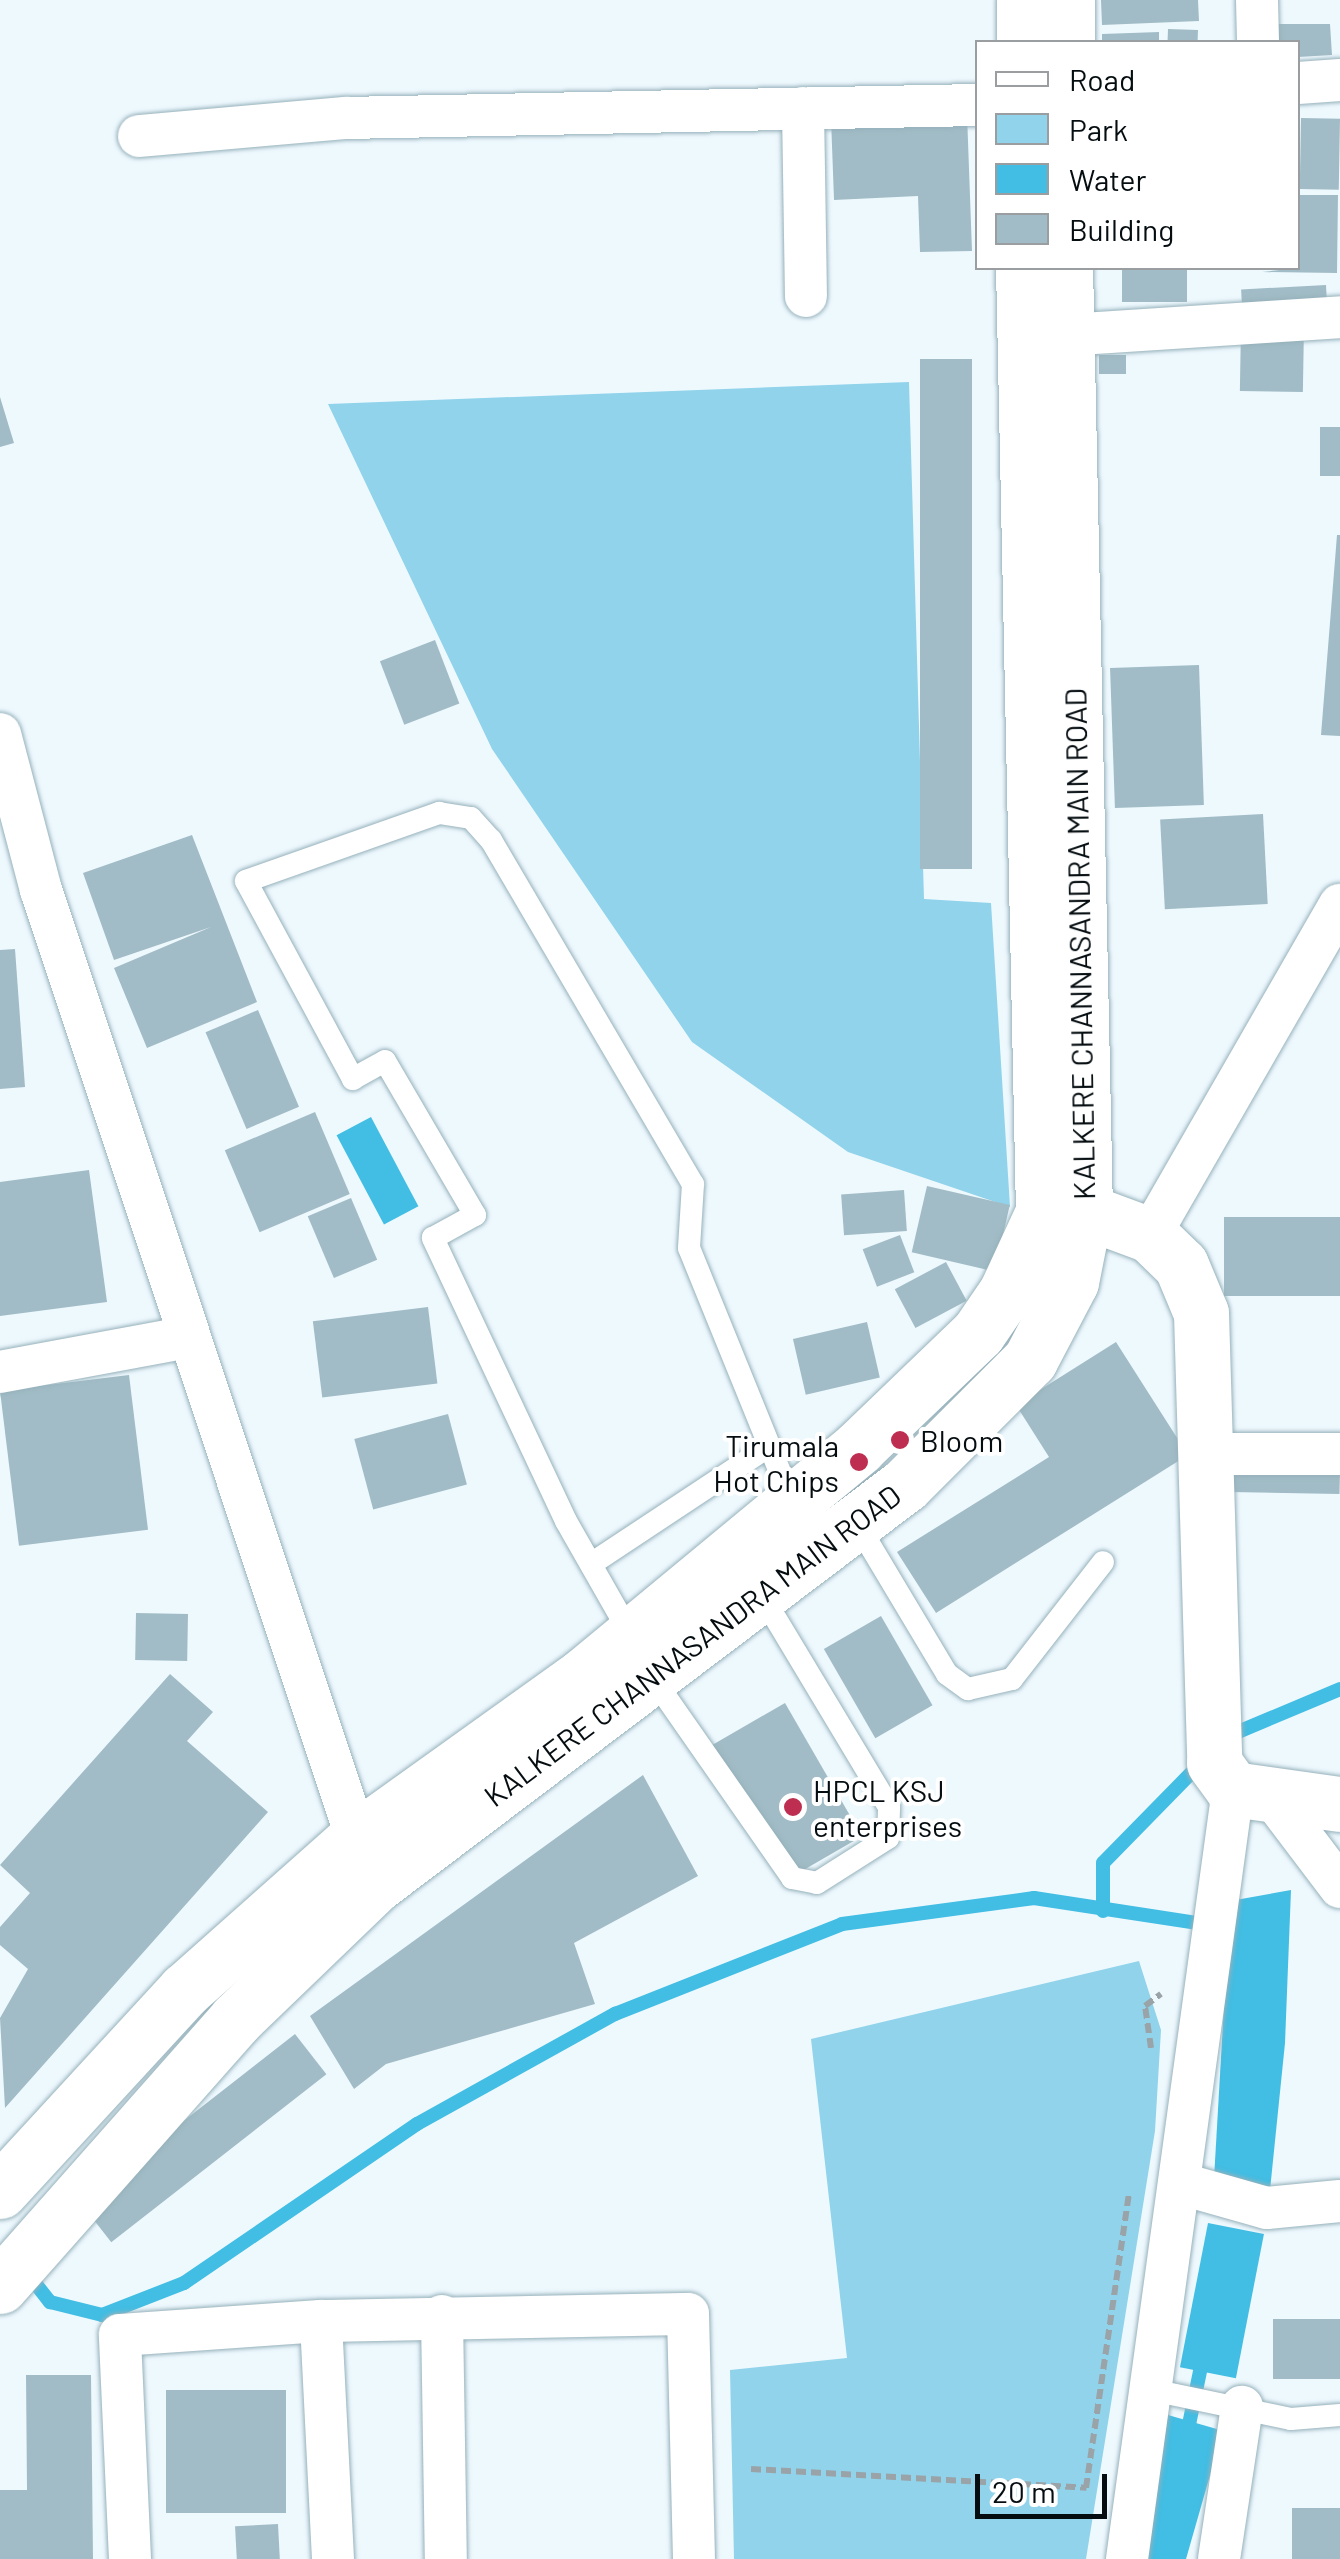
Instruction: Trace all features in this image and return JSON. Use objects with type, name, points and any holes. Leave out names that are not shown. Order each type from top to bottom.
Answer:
[{"type":"main road","points":[[1024,0],[1024,40]]},
{"type":"main road","points":[[1067,0],[1067,40]]},
{"type":"main road","name":"KALKERE CHANNASANDRA MAIN ROAD","points":[[642,1656],[760,1594],[838,1535],[1030,1360],[1071,1282],[1064,1212],[1023,270]]},
{"type":"main road","name":"KALKERE CHANNASANDRA MAIN ROAD","points":[[1064,1212],[1066,270]]},
{"type":"main road","points":[[0,2190],[185,1990],[642,1656],[792,1502],[978,1333],[1064,1212],[1150,1235],[1181,1264],[1201,1313],[1204,1454],[1275,1777]]},
{"type":"main road","points":[[0,2286],[236,2019],[365,1862]]},
{"type":"street","points":[[1257,0],[1258,40]]},
{"type":"street","points":[[1300,82],[1340,80]]},
{"type":"street","points":[[139,136],[346,118],[975,105]]},
{"type":"street","points":[[804,108],[806,296]]},
{"type":"street","points":[[1065,335],[1340,316]]},
{"type":"street","points":[[0,734],[41,890],[365,1862]]},
{"type":"street","points":[[1150,1235],[1340,905]]},
{"type":"street","points":[[0,1372],[189,1337]]},
{"type":"street","points":[[1204,1454],[1340,1454]]},
{"type":"street","points":[[1275,1777],[1340,1887]]},
{"type":"street","points":[[1127,2559],[1199,2190],[1213,1953],[1275,1777]]},
{"type":"street","points":[[1199,2190],[1267,2208],[1340,2200]]},
{"type":"street","points":[[130,2559],[120,2335],[442,2316],[688,2314],[694,2559]]},
{"type":"street","points":[[442,2316],[446,2559]]},
{"type":"street","points":[[320,2321],[334,2559]]},
{"type":"street","points":[[1219,2559],[1242,2408]]},
{"type":"lane","points":[[760,1594],[889,1806],[888,1838],[817,1883],[798,1883],[642,1656],[591,1564],[434,1238],[474,1215],[384,1061],[353,1079],[246,880],[439,813],[481,829],[693,1184],[689,1248],[792,1502],[838,1535],[948,1674],[968,1689],[1012,1679],[1103,1562]]},
{"type":"lane","points":[[591,1564],[770,1446]]},
{"type":"lane","points":[[1162,2391],[1291,2419],[1340,2415]]},
{"type":"path","points":[[1148,2066],[1145,2006],[1213,1953]]},
{"type":"path","points":[[751,2468],[1086,2488],[1132,2175]]},
{"type":"green space","points":[[909,382],[924,899],[991,903],[1010,1207],[848,1152],[692,1042],[492,749],[328,404]]},
{"type":"green space","points":[[1139,1961],[1161,2030],[1155,2131],[1086,2559],[734,2559],[730,2370],[847,2358],[811,2039]]},
{"type":"water","points":[[371,1117],[418,1206],[384,1224],[337,1135]]},
{"type":"water","points":[[1291,1890],[1285,2043],[1270,2190],[1214,2179],[1230,1901]]},
{"type":"water","points":[[1208,2223],[1264,2234],[1236,2378],[1180,2367]]},
{"type":"water","points":[[1168,2415],[1223,2431],[1186,2559],[1128,2555]]},
{"type":"building","points":[[1101,0],[1198,0],[1199,21],[1102,25]]},
{"type":"building","points":[[1278,24],[1330,24],[1332,55],[1300,57],[1300,40],[1278,40]]},
{"type":"building","points":[[1168,29],[1198,30],[1198,40],[1168,40]]},
{"type":"building","points":[[1159,32],[1159,40],[1102,40],[1102,34]]},
{"type":"building","points":[[967,114],[972,251],[920,252],[918,196],[834,200],[831,119]]},
{"type":"building","points":[[1301,118],[1340,119],[1339,190],[1300,189]]},
{"type":"building","points":[[1300,195],[1338,195],[1337,273],[1262,272],[1300,270]]},
{"type":"building","points":[[1122,270],[1187,270],[1187,302],[1122,302]]},
{"type":"building","points":[[1326,285],[1327,304],[1242,308],[1241,289]]},
{"type":"building","points":[[1241,326],[1304,327],[1303,392],[1240,391]]},
{"type":"building","points":[[1099,355],[1126,355],[1126,374],[1099,374]]},
{"type":"building","points":[[920,359],[972,359],[972,869],[920,869]]},
{"type":"building","points":[[0,397],[14,443],[0,447]]},
{"type":"building","points":[[1320,427],[1340,427],[1340,476],[1320,476]]},
{"type":"building","points":[[1340,535],[1340,736],[1321,735]]},
{"type":"building","points":[[435,640],[459,703],[404,725],[380,661]]},
{"type":"building","points":[[1199,665],[1204,805],[1115,808],[1110,668]]},
{"type":"building","points":[[1263,814],[1268,904],[1165,909],[1160,819]]},
{"type":"building","points":[[192,835],[257,1002],[147,1048],[114,968],[211,927],[114,960],[83,873]]},
{"type":"building","points":[[15,949],[25,1087],[0,1089],[0,950]]},
{"type":"building","points":[[258,1010],[299,1107],[247,1129],[206,1032]]},
{"type":"building","points":[[315,1112],[350,1194],[260,1232],[225,1150]]},
{"type":"building","points":[[89,1170],[107,1302],[0,1316],[0,1182]]},
{"type":"building","points":[[927,1186],[1010,1205],[995,1271],[912,1252]]},
{"type":"building","points":[[904,1190],[907,1231],[844,1235],[841,1194]]},
{"type":"building","points":[[351,1198],[377,1260],[334,1278],[308,1216]]},
{"type":"building","points":[[1224,1217],[1340,1217],[1340,1296],[1224,1296]]},
{"type":"building","points":[[900,1235],[914,1272],[877,1287],[863,1249]]},
{"type":"building","points":[[946,1262],[967,1301],[915,1328],[895,1289]]},
{"type":"building","points":[[428,1307],[437,1383],[322,1398],[313,1321]]},
{"type":"building","points":[[867,1322],[880,1378],[806,1395],[793,1339]]},
{"type":"building","points":[[1116,1342],[1188,1455],[936,1613],[897,1552],[1049,1457],[1016,1405]]},
{"type":"building","points":[[129,1375],[148,1530],[19,1546],[0,1391]]},
{"type":"building","points":[[448,1414],[467,1485],[373,1510],[354,1439]]},
{"type":"building","points":[[1231,1465],[1340,1467],[1340,1494],[1231,1492]]},
{"type":"building","points":[[136,1613],[188,1614],[187,1661],[135,1660]]},
{"type":"building","points":[[881,1616],[933,1705],[875,1738],[824,1649]]},
{"type":"building","points":[[170,1674],[213,1712],[187,1741],[268,1812],[5,2108],[0,2018],[28,1969],[0,1945],[0,1927],[30,1893],[0,1865]]},
{"type":"building","points":[[785,1703],[862,1836],[788,1879],[711,1746]]},
{"type":"building","points":[[643,1775],[698,1876],[574,1943],[595,2004],[386,2064],[354,2089],[310,2016]]},
{"type":"building","points":[[295,2034],[326,2074],[111,2242],[80,2202]]},
{"type":"building","points":[[1273,2319],[1340,2319],[1340,2379],[1273,2379]]},
{"type":"building","points":[[26,2375],[91,2375],[93,2559],[0,2559],[0,2490],[27,2490]]},
{"type":"building","points":[[166,2390],[286,2390],[286,2513],[166,2513]]},
{"type":"building","points":[[1292,2508],[1340,2508],[1340,2559],[1292,2559]]},
{"type":"building","points":[[278,2524],[280,2559],[237,2559],[235,2526]]},
{"type":"waterway","points":[[1226,1737],[1340,1689]]},
{"type":"waterway","points":[[1103,1911],[1103,1863],[1201,1763]]},
{"type":"waterway","points":[[28,2274],[50,2302],[102,2315],[184,2283],[417,2124],[615,2014],[842,1924],[1034,1898],[1211,1925]]},
{"type":"waterway","points":[[1186,2439],[1203,2357]]},
{"type":"place","name":"Bloom","points":[[900,1440]]},
{"type":"place","name":"Tirumala Hot Chips","points":[[859,1462]]},
{"type":"place","name":"HPCL KSJ enterprises","points":[[793,1807]]}]
